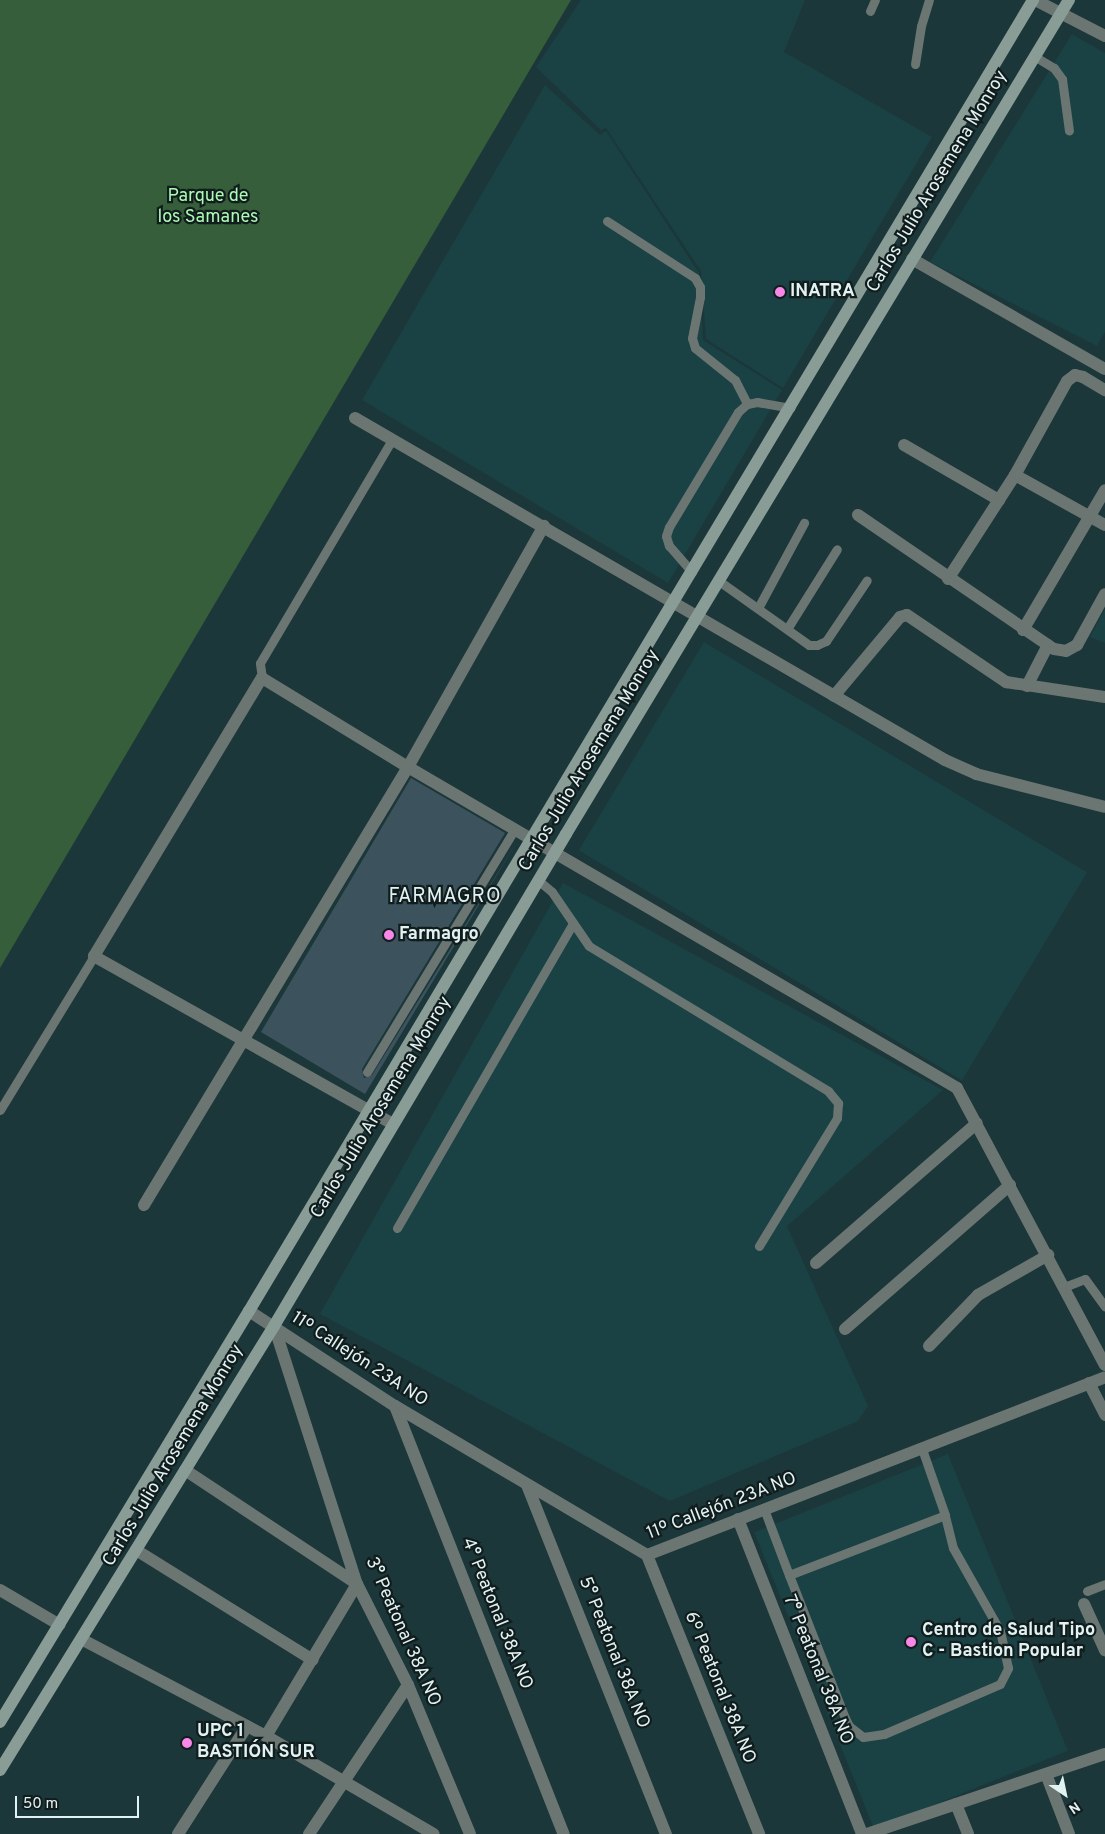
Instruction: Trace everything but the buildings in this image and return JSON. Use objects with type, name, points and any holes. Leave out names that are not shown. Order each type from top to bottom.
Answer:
[{"type":"main road","name":"Carlos Julio Arosemena Monroy","points":[[0,1722],[250,1311],[1034,0]]},
{"type":"main road","name":"Carlos Julio Arosemena Monroy","points":[[0,1770],[82,1640],[274,1326],[393,1124],[1069,0]]},
{"type":"street","points":[[1034,0],[1105,36]]},
{"type":"street","points":[[912,259],[1105,369]]},
{"type":"street","points":[[948,579],[1015,475],[1067,381],[1075,375],[1083,377],[1105,390]]},
{"type":"street","points":[[355,418],[834,696],[976,774],[1105,808]]},
{"type":"street","points":[[904,445],[999,500]]},
{"type":"street","points":[[1015,475],[1105,525]]},
{"type":"street","points":[[1023,630],[1088,516],[1105,490]]},
{"type":"street","points":[[858,515],[948,579],[1048,646],[1066,651],[1077,645],[1105,594]]},
{"type":"street","points":[[144,1205],[408,768],[544,526]]},
{"type":"street","points":[[834,696],[903,615],[910,617],[1006,682],[1105,698]]},
{"type":"street","points":[[1027,686],[1048,646]]},
{"type":"street","points":[[393,1124],[94,956],[262,678],[408,768],[957,1088],[1105,1364]]},
{"type":"street","points":[[816,1263],[977,1123]]},
{"type":"street","points":[[845,1329],[1010,1185]]},
{"type":"street","points":[[929,1346],[978,1295],[1048,1255]]},
{"type":"street","name":"11º Callejón 23A NO","points":[[250,1311],[395,1406],[647,1555],[1105,1377]]},
{"type":"street","name":"3° Peatonal 38A NO","points":[[274,1326],[357,1584],[408,1686],[470,1834]]},
{"type":"street","points":[[1089,1383],[1105,1415]]},
{"type":"street","name":"4° Peatonal 38A NO","points":[[395,1406],[564,1834]]},
{"type":"street","points":[[185,1470],[357,1584],[266,1736]]},
{"type":"street","name":"5° Peatonal 38A NO","points":[[528,1484],[666,1834]]},
{"type":"street","name":"7° Peatonal 38A NO","points":[[738,1519],[862,1834]]},
{"type":"street","points":[[136,1550],[313,1660]]},
{"type":"street","name":"6º Peatonal 38A NO","points":[[647,1555],[759,1834]]},
{"type":"street","points":[[0,1590],[60,1625]]},
{"type":"street","points":[[1084,1604],[1105,1650]]},
{"type":"street","points":[[82,1640],[266,1736],[428,1832]]},
{"type":"street","points":[[309,1834],[343,1780],[408,1686]]},
{"type":"street","points":[[178,1834],[247,1726]]},
{"type":"street","points":[[867,1834],[1105,1754]]},
{"type":"street","points":[[1046,1774],[1069,1834]]},
{"type":"street","points":[[956,1804],[968,1834]]},
{"type":"lane","points":[[870,11],[875,0]]},
{"type":"lane","points":[[915,64],[921,26],[929,0]]},
{"type":"lane","points":[[1034,56],[1054,68],[1062,78],[1069,131]]},
{"type":"lane","points":[[607,221],[694,278],[700,287],[700,297],[692,338],[695,348],[735,380],[747,404]]},
{"type":"lane","points":[[692,572],[669,546],[666,536],[669,527],[738,412],[747,404],[757,402],[790,408]]},
{"type":"lane","points":[[262,678],[260,663],[392,440]]},
{"type":"lane","points":[[758,608],[804,523]]},
{"type":"lane","points":[[787,629],[837,548]]},
{"type":"lane","points":[[719,581],[810,645],[826,641],[867,580]]},
{"type":"lane","points":[[368,1072],[514,830]]},
{"type":"lane","points":[[539,881],[552,892],[588,946],[828,1090],[838,1103],[837,1118],[759,1246]]},
{"type":"lane","points":[[397,1228],[572,924]]},
{"type":"lane","points":[[0,1110],[94,956]]},
{"type":"lane","points":[[1064,1287],[1085,1279],[1090,1281],[1105,1307]]},
{"type":"lane","points":[[764,1509],[849,1726],[863,1737],[884,1734],[990,1692],[1006,1677],[1007,1656],[1000,1631],[953,1548],[945,1516],[922,1449]]},
{"type":"lane","points":[[789,1575],[945,1516]]},
{"type":"lane","points":[[1088,1591],[1105,1584]]},
{"type":"shaded area","name":"INATRA","points":[[581,0],[805,0],[784,52],[932,137],[783,388],[706,339],[701,271],[606,128],[601,130],[536,67]]},
{"type":"shaded area","points":[[1072,34],[1105,53],[1105,332],[1097,346],[930,262]]},
{"type":"shaded area","points":[[545,85],[600,135],[606,131],[699,273],[703,340],[782,390],[668,583],[362,400]]},
{"type":"shaded area","points":[[1105,609],[1105,643],[1090,637]]},
{"type":"shaded area","points":[[704,642],[1087,872],[962,1081],[579,850]]},
{"type":"shaded area","points":[[563,883],[943,1090],[787,1226],[868,1406],[858,1421],[670,1501],[320,1314]]},
{"type":"shaded area","name":"Centro de Salud Tipo C - Bastion Popular","points":[[948,1454],[1068,1751],[874,1829],[754,1532]]},
{"type":"green space","name":"Parque de los Samanes","points":[[0,0],[571,0],[0,968]]},
{"type":"place","name":"INATRA","points":[[780,292]]},
{"type":"place","name":"Farmagro","points":[[389,935]]},
{"type":"place","name":"Centro de Salud Tipo C - Bastion Popular","points":[[911,1642]]},
{"type":"place","name":"UPC 1 BASTIÓN SUR","points":[[187,1743]]},
{"type":"district","name":"FARMAGRO","points":[[445,897]]}]
